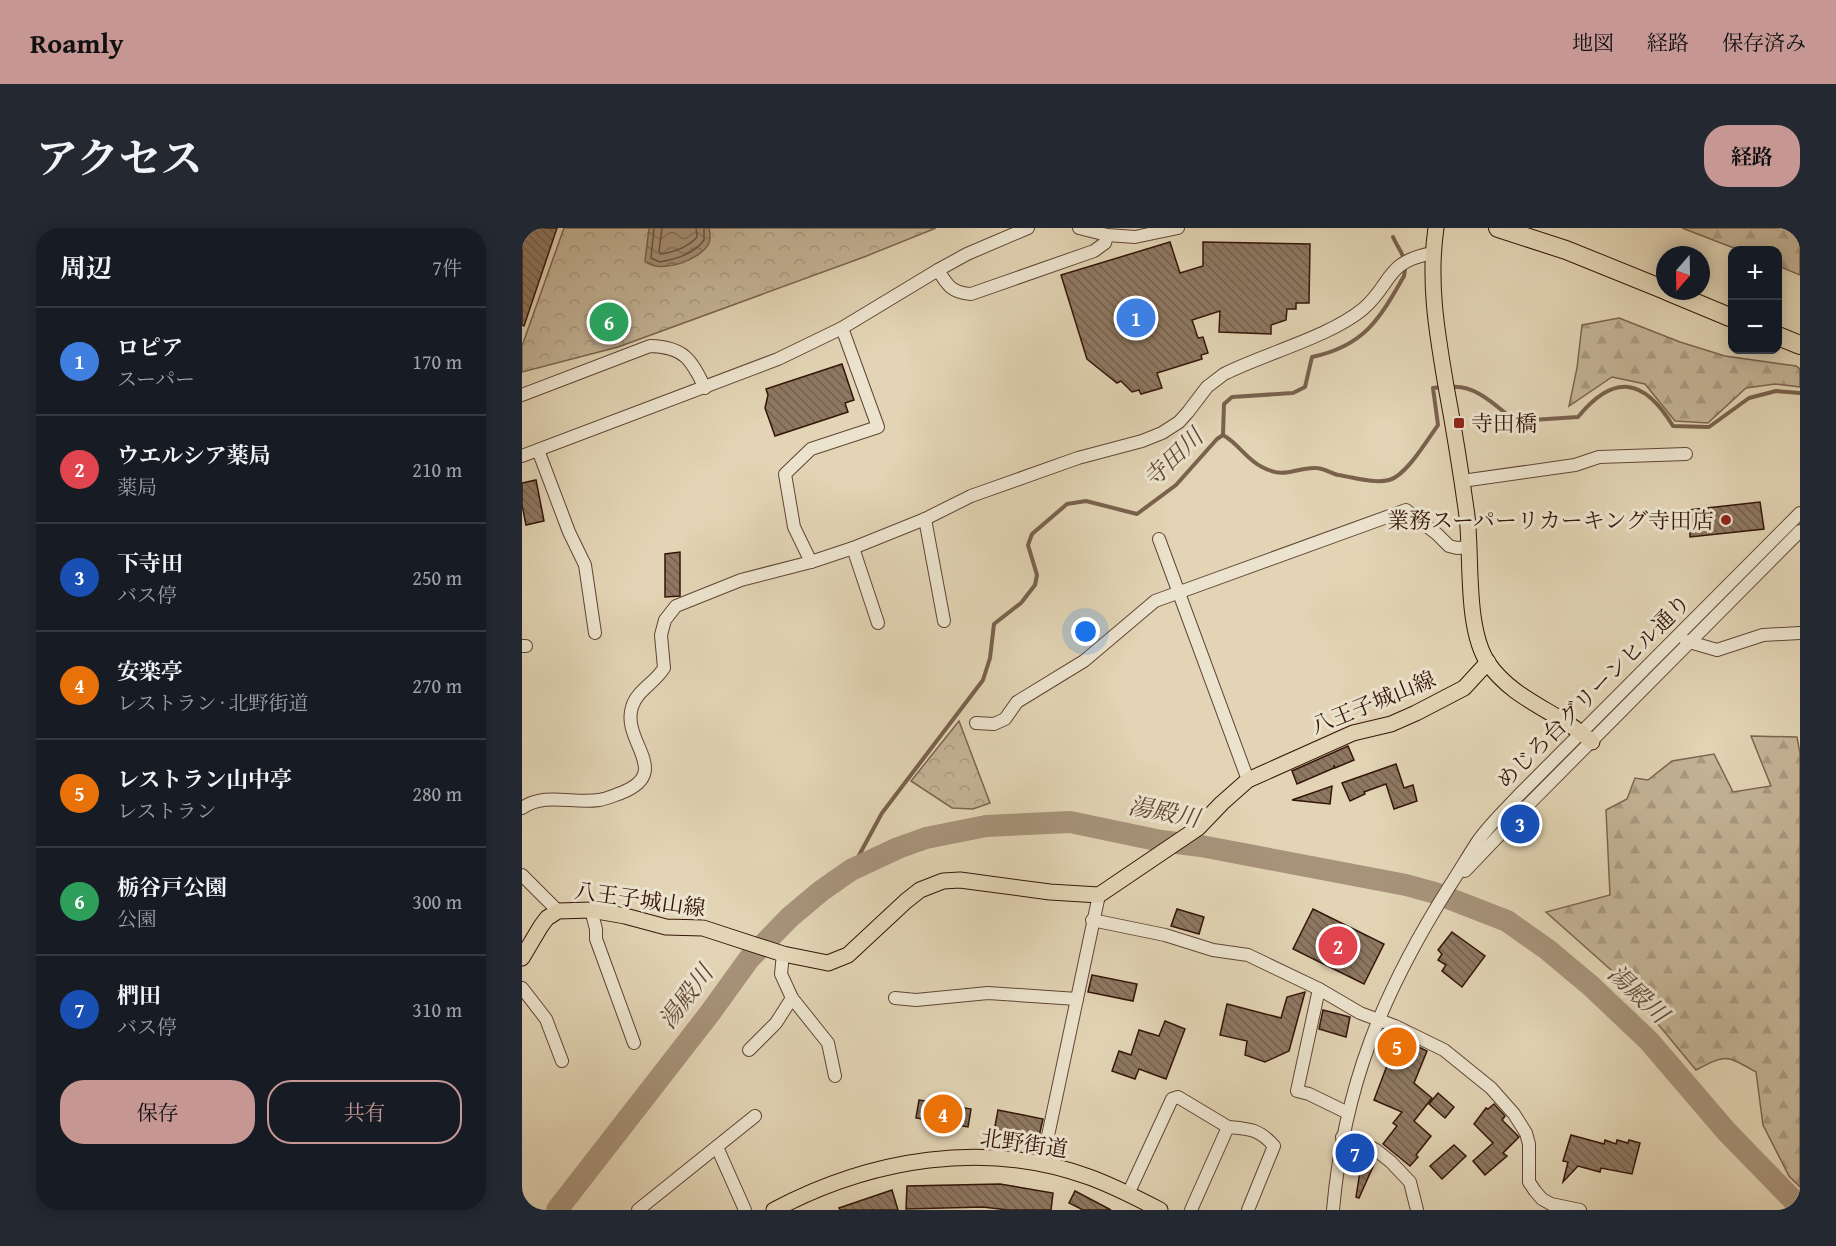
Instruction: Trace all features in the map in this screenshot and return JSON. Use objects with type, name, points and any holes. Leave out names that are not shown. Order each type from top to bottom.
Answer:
[{"type":"highway","points":[[1498,228],[1566,250],[1656,287]]},
{"type":"highway","points":[[1688,300],[1728,316]]},
{"type":"highway","points":[[1782,338],[1800,345]]},
{"type":"main road","points":[[1436,228],[1433,254],[1434,309],[1461,481],[1470,547],[1474,618],[1481,648],[1488,662],[1517,693],[1587,737]]},
{"type":"main road","name":"八王子城山線","points":[[1099,895],[1198,828],[1248,780],[1353,733],[1390,724],[1416,713],[1464,688],[1488,662]]},
{"type":"main road","points":[[783,954],[823,963],[841,959],[906,901],[928,886],[943,881],[960,880],[1050,892],[1099,895]]},
{"type":"main road","name":"八王子城山線","points":[[522,958],[541,926],[558,911],[591,910],[666,927],[703,928],[783,954]]},
{"type":"main road","name":"北野街道","points":[[774,1210],[805,1194],[843,1179],[906,1163],[973,1157],[1042,1164],[1088,1177],[1160,1210]]},
{"type":"street","points":[[522,456],[778,359],[842,328],[967,254],[1028,228]]},
{"type":"street","points":[[1079,228],[1107,235],[1135,237],[1178,228]]},
{"type":"street","points":[[938,270],[948,287],[954,291],[971,294],[1094,251],[1105,243],[1107,235]]},
{"type":"street","points":[[522,808],[532,802],[546,799],[599,800],[622,792],[640,782],[646,773],[645,761],[631,730],[630,713],[637,695],[664,668],[661,635],[669,613],[676,606],[741,580],[812,562],[853,548],[925,519],[971,496],[1078,458],[1142,441],[1162,433],[1179,422],[1207,387],[1224,374],[1347,320],[1371,300],[1390,274],[1405,262],[1433,254]]},
{"type":"street","points":[[812,562],[794,527],[785,474],[811,449],[878,427],[842,328]]},
{"type":"street","points":[[522,395],[650,346],[666,347],[681,352],[695,368],[705,388]]},
{"type":"street","points":[[538,450],[569,532],[585,565],[595,633]]},
{"type":"street","points":[[1461,481],[1575,465],[1599,457],[1686,454]]},
{"type":"street","points":[[976,723],[994,724],[1005,719],[1017,702],[1084,661],[1155,601],[1406,510],[1449,546],[1470,547]]},
{"type":"street","name":"めじろ台グリーンヒル通り","points":[[1587,737],[1677,638],[1800,513]]},
{"type":"street","points":[[925,519],[944,621]]},
{"type":"street","name":"めじろ台グリーンヒル通り","points":[[1378,1019],[1402,966],[1479,839],[1491,825],[1691,643],[1800,531]]},
{"type":"street","points":[[1159,539],[1248,780]]},
{"type":"street","points":[[853,548],[878,623]]},
{"type":"street","points":[[1677,638],[1717,650],[1763,635],[1800,633]]},
{"type":"street","points":[[522,875],[558,911]]},
{"type":"street","points":[[1042,1164],[1099,895]]},
{"type":"street","points":[[591,910],[596,928],[596,939],[634,1043]]},
{"type":"street","points":[[1092,920],[1166,935],[1213,950],[1241,953],[1319,989],[1360,1013],[1444,1050],[1491,1088],[1514,1113],[1526,1133],[1529,1144],[1528,1182],[1535,1191],[1551,1204],[1580,1210]]},
{"type":"street","points":[[783,954],[781,974],[792,998],[828,1043],[835,1076]]},
{"type":"street","points":[[522,988],[546,1019],[562,1061]]},
{"type":"street","points":[[1319,989],[1297,1091],[1309,1094],[1348,1113]]},
{"type":"street","points":[[895,998],[923,1000],[988,993],[1077,999]]},
{"type":"street","points":[[749,1050],[776,1023],[792,998]]},
{"type":"street","points":[[1332,1210],[1342,1137],[1361,1066],[1378,1019]]},
{"type":"street","points":[[1128,1194],[1172,1098],[1178,1097],[1228,1126],[1257,1131],[1274,1146],[1248,1210]]},
{"type":"street","points":[[638,1210],[755,1116]]},
{"type":"street","points":[[1191,1210],[1228,1126]]},
{"type":"street","points":[[1342,1137],[1371,1147],[1391,1162],[1410,1182],[1417,1210]]},
{"type":"street","points":[[717,1147],[745,1210]]},
{"type":"green space","points":[[564,228],[936,228],[864,257],[618,347],[522,372],[522,346]]},
{"type":"green space","points":[[1682,228],[1800,228],[1800,275],[1782,268],[1782,246],[1729,246]]},
{"type":"green space","points":[[1619,318],[1680,342],[1725,356],[1796,366],[1800,369],[1800,387],[1775,384],[1746,388],[1708,423],[1675,421],[1645,384],[1612,377],[1569,406],[1577,368],[1582,325]]},
{"type":"green space","points":[[959,721],[990,803],[973,809],[952,808],[911,781]]},
{"type":"green space","points":[[1751,736],[1797,737],[1800,753],[1800,1187],[1789,1176],[1763,1125],[1756,1072],[1738,1062],[1726,1059],[1714,1061],[1696,1070],[1619,977],[1546,912],[1610,895],[1606,810],[1627,799],[1635,778],[1648,780],[1672,761],[1714,754],[1733,792],[1771,786]]},
{"type":"water","points":[[649,228],[709,228],[710,241],[698,255],[680,264],[652,265],[645,261]]},
{"type":"building","points":[[522,228],[557,228],[524,326],[522,325]]},
{"type":"building","points":[[1170,242],[1180,273],[1203,266],[1203,242],[1310,244],[1309,303],[1296,303],[1296,309],[1287,309],[1286,320],[1271,325],[1271,334],[1219,332],[1220,311],[1192,320],[1198,338],[1203,337],[1208,353],[1201,355],[1202,359],[1157,373],[1162,388],[1141,394],[1139,390],[1132,392],[1121,381],[1117,383],[1087,359],[1061,275]]},
{"type":"building","points":[[842,364],[854,400],[845,403],[848,412],[775,436],[765,408],[768,395],[766,389]]},
{"type":"building","points":[[536,480],[544,521],[526,525],[522,505],[522,483]]},
{"type":"building","name":"業務スーパーリカーキング寺田店","points":[[1760,502],[1764,529],[1690,537],[1689,510]]},
{"type":"building","points":[[680,552],[680,596],[665,597],[665,554]]},
{"type":"building","points":[[1348,746],[1354,760],[1335,768],[1334,765],[1334,768],[1297,784],[1292,771]]},
{"type":"building","points":[[1396,764],[1404,788],[1413,785],[1417,801],[1394,809],[1386,784],[1364,792],[1365,794],[1350,801],[1342,783]]},
{"type":"building","points":[[1332,786],[1330,804],[1292,800]]},
{"type":"building","points":[[1177,909],[1204,917],[1199,934],[1171,926]]},
{"type":"building","points":[[1313,909],[1384,944],[1364,984],[1293,949]]},
{"type":"building","points":[[1452,932],[1485,956],[1462,987],[1442,971],[1446,965],[1438,960],[1442,954],[1438,950]]},
{"type":"building","points":[[1092,975],[1137,984],[1133,1001],[1088,992]]},
{"type":"building","points":[[1305,992],[1289,1051],[1265,1062],[1245,1055],[1247,1041],[1220,1035],[1227,1004],[1281,1018],[1287,997]]},
{"type":"building","points":[[1323,1010],[1350,1017],[1346,1037],[1319,1029]]},
{"type":"building","points":[[1165,1021],[1185,1029],[1166,1079],[1139,1069],[1135,1079],[1112,1071],[1119,1051],[1131,1055],[1139,1030],[1159,1036]]},
{"type":"building","points":[[1394,1035],[1427,1051],[1414,1083],[1432,1098],[1414,1121],[1431,1136],[1410,1166],[1383,1144],[1397,1126],[1393,1123],[1402,1112],[1374,1100],[1391,1055],[1386,1053]]},
{"type":"building","points":[[1438,1093],[1454,1107],[1445,1118],[1429,1104]]},
{"type":"building","points":[[919,1100],[971,1109],[968,1127],[916,1118]]},
{"type":"building","points":[[1494,1104],[1505,1116],[1502,1120],[1519,1137],[1503,1153],[1507,1156],[1485,1175],[1473,1161],[1493,1143],[1474,1124],[1486,1108]]},
{"type":"building","points":[[998,1110],[1043,1119],[1037,1145],[993,1137]]},
{"type":"building","points":[[1571,1135],[1604,1144],[1605,1140],[1616,1144],[1617,1140],[1640,1143],[1632,1174],[1601,1168],[1600,1172],[1578,1166],[1563,1182],[1568,1162],[1563,1161]]},
{"type":"building","points":[[1454,1145],[1466,1156],[1442,1179],[1430,1166]]},
{"type":"building","points":[[1363,1152],[1375,1162],[1359,1198],[1356,1197]]},
{"type":"building","points":[[1000,1184],[1053,1193],[1051,1210],[1008,1210],[983,1207],[906,1209],[907,1186]]},
{"type":"building","points":[[892,1190],[898,1210],[840,1210],[839,1208]]},
{"type":"building","points":[[1075,1191],[1111,1210],[1083,1210],[1069,1203]]},
{"type":"waterway","points":[[1223,435],[1224,404],[1232,397],[1293,393],[1305,387],[1312,357],[1345,346],[1368,329],[1378,318],[1404,276],[1403,255],[1393,237]]},
{"type":"waterway","name":"寺田川","points":[[851,870],[882,813],[983,680],[990,658],[994,624],[1021,603],[1035,585],[1037,575],[1028,545],[1032,534],[1067,504],[1086,501],[1137,514],[1176,485],[1223,435],[1256,464],[1270,471],[1284,473],[1316,468],[1364,480],[1389,480],[1409,465],[1438,425],[1433,388],[1442,387]]},
{"type":"waterway","name":"寺田川","points":[[1450,387],[1476,392],[1515,421],[1578,417],[1604,393],[1616,388],[1628,387],[1640,390],[1651,398],[1673,426],[1709,427],[1749,398],[1776,391],[1800,393]]},
{"type":"waterway","name":"湯殿川","points":[[557,1210],[710,1013],[749,959],[790,917],[821,891],[851,870],[926,838],[986,826],[1070,822],[1161,841],[1201,846],[1406,885],[1435,893],[1507,921],[1548,950],[1591,986],[1649,1041],[1727,1132],[1800,1207]]},
{"type":"place","name":"ロピア","points":[[1136,318]]},
{"type":"place","name":"栃谷戸公園","points":[[609,322]]},
{"type":"place","name":"寺田橋","points":[[1459,423]]},
{"type":"place","name":"業務スーパーリカーキング寺田店","points":[[1726,520]]},
{"type":"place","name":"下寺田","points":[[1520,824]]},
{"type":"place","name":"ウエルシア薬局","points":[[1338,946]]},
{"type":"place","name":"レストラン山中亭","points":[[1397,1047]]},
{"type":"place","name":"安楽亭","points":[[943,1114]]},
{"type":"place","name":"椚田","points":[[1355,1153]]}]
